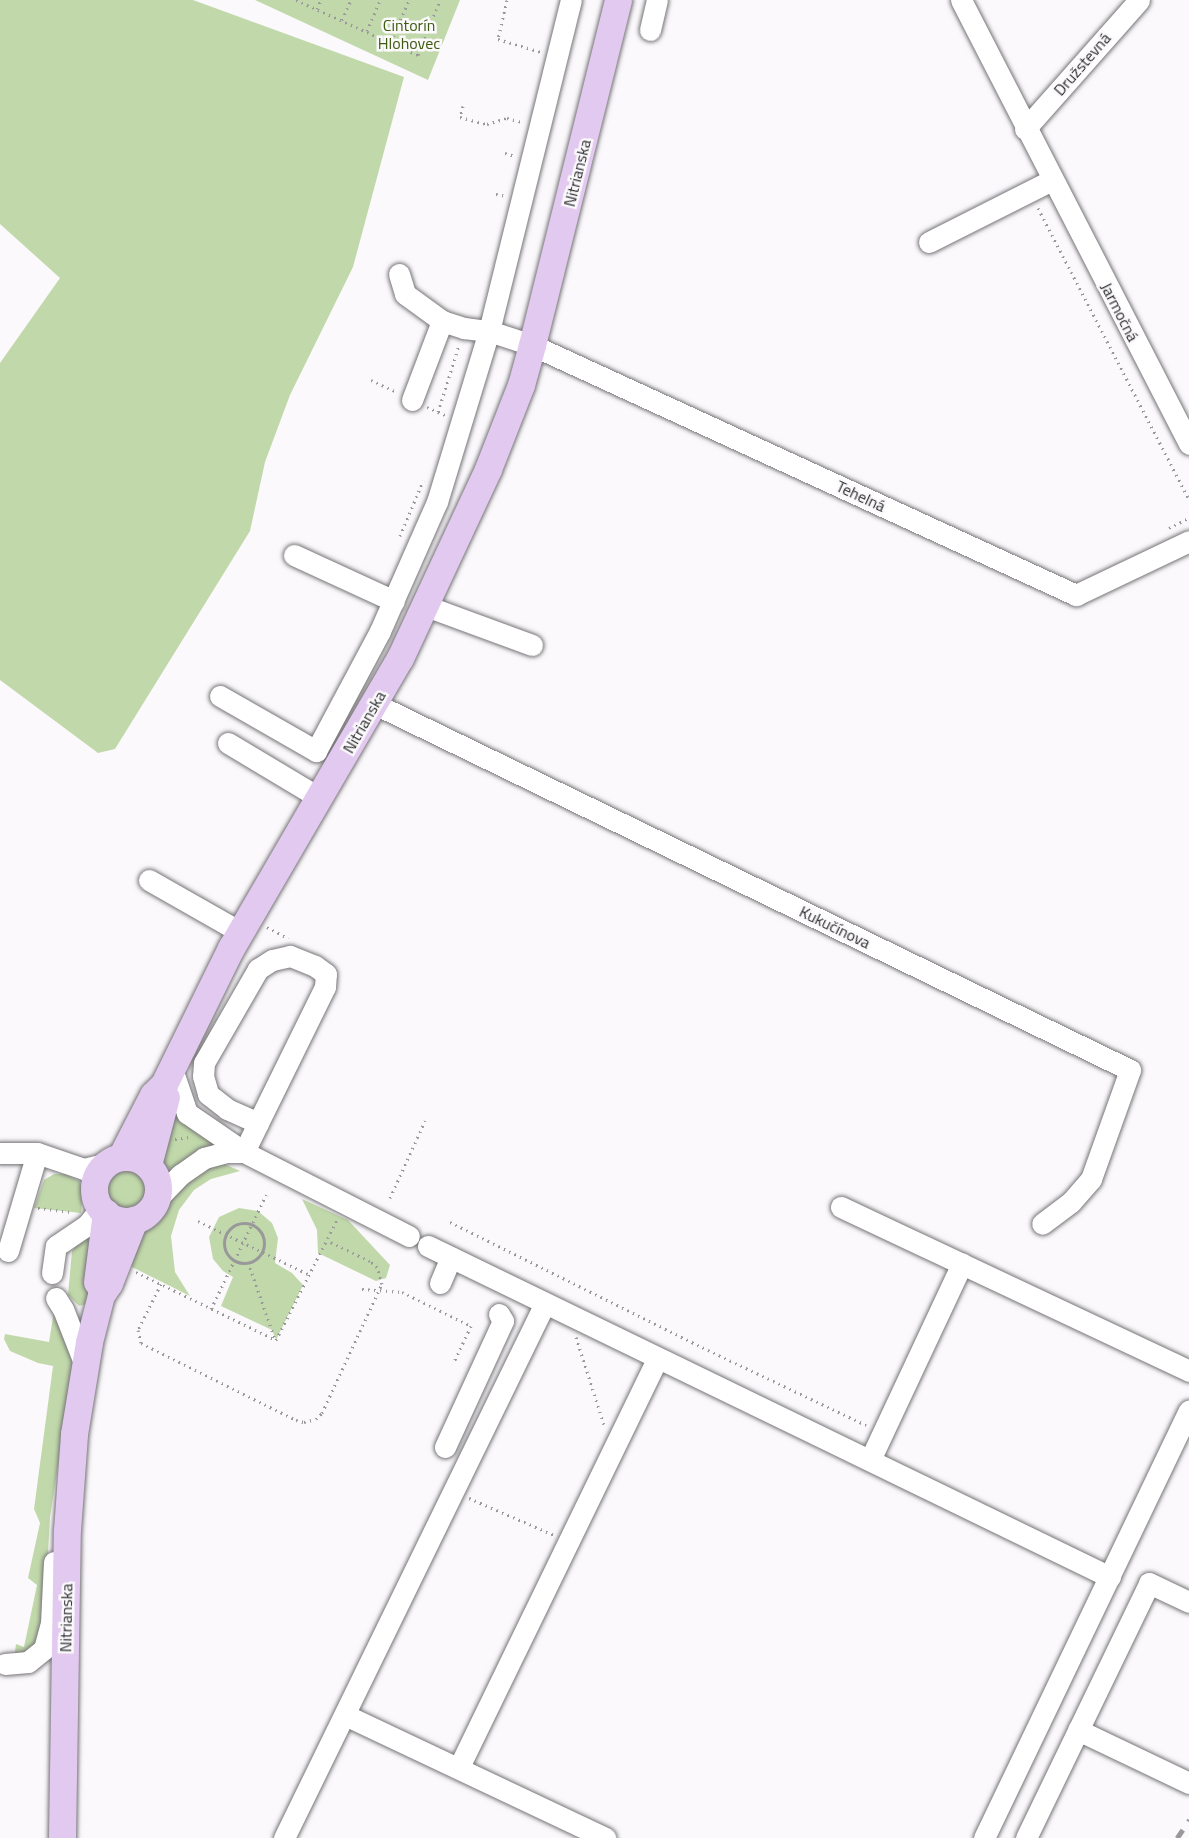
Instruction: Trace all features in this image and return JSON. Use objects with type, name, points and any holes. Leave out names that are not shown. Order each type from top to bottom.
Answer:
[{"type":"main road","name":"Nitrianska","points":[[62,1838],[71,1464],[85,1365],[98,1304],[99,1187],[153,1095],[168,1075],[240,932],[375,705],[426,606],[501,439],[532,345],[618,0]]},
{"type":"main road","name":"Nitrianska","points":[[98,1304],[109,1283],[134,1220],[144,1216],[160,1179],[168,1075]]},
{"type":"main road","points":[[134,1220],[124,1221],[99,1187],[131,1157],[160,1179]]},
{"type":"street","name":"Nitrianska","points":[[220,696],[316,751],[394,601],[437,502],[489,331],[571,0]]},
{"type":"street","points":[[650,30],[657,0]]},
{"type":"street","name":"Jarmočná","points":[[961,0],[1025,129],[1189,444]]},
{"type":"street","name":"Družstevná","points":[[1025,129],[1139,0]]},
{"type":"street","points":[[929,242],[1052,180]]},
{"type":"street","points":[[399,274],[405,294],[442,321],[464,328],[489,331],[532,345]]},
{"type":"street","points":[[412,400],[442,321]]},
{"type":"street","name":"Tehelná","points":[[532,345],[1076,595],[1189,541]]},
{"type":"street","points":[[294,555],[394,601]]},
{"type":"street","points":[[426,606],[532,645]]},
{"type":"street","name":"Kukučínova","points":[[375,705],[1130,1070],[1091,1179],[1071,1202],[1042,1224]]},
{"type":"street","points":[[228,743],[320,798]]},
{"type":"street","points":[[149,880],[240,932]]},
{"type":"street","points":[[244,1152],[325,987],[326,974],[315,966],[290,956],[272,960],[258,969],[204,1063],[203,1076],[208,1094],[227,1109],[258,1123]]},
{"type":"street","points":[[168,1075],[187,1113],[244,1152],[409,1236]]},
{"type":"street","points":[[160,1179],[213,1155],[244,1152]]},
{"type":"street","points":[[0,1153],[37,1153],[99,1187],[87,1225],[56,1246],[52,1273]]},
{"type":"street","points":[[8,1251],[37,1153]]},
{"type":"street","points":[[841,1207],[1189,1371]]},
{"type":"street","points":[[428,1246],[1110,1577]]},
{"type":"street","points":[[440,1283],[451,1257]]},
{"type":"street","points":[[870,1460],[962,1264]]},
{"type":"street","points":[[85,1365],[59,1304],[98,1304]]},
{"type":"street","points":[[284,1838],[545,1304]]},
{"type":"street","points":[[446,1447],[502,1321],[499,1314]]},
{"type":"street","points":[[459,1767],[657,1359]]},
{"type":"street","points":[[984,1838],[1189,1410]]},
{"type":"street","name":"Nitrianska","points":[[5,1664],[28,1662],[36,1657],[47,1642],[51,1623],[56,1536],[71,1464]]},
{"type":"street","points":[[1026,1838],[1149,1583],[1189,1602]]},
{"type":"street","points":[[345,1715],[605,1838]]},
{"type":"street","points":[[1078,1730],[1189,1783]]},
{"type":"path","points":[[296,0],[418,55],[440,0]]},
{"type":"path","points":[[317,9],[321,0]]},
{"type":"path","points":[[342,21],[351,0]]},
{"type":"path","points":[[367,32],[380,0]]},
{"type":"path","points":[[391,42],[409,0]]},
{"type":"path","points":[[507,0],[498,39],[546,54]]},
{"type":"path","points":[[463,106],[460,117],[487,124],[507,118],[529,124]]},
{"type":"path","points":[[1029,192],[1189,500]]},
{"type":"path","points":[[438,412],[462,336]]},
{"type":"path","points":[[371,380],[449,417]]},
{"type":"path","points":[[399,538],[426,472]]},
{"type":"path","points":[[1160,533],[1189,518]]},
{"type":"path","points":[[390,1197],[425,1121]]},
{"type":"path","points":[[170,1140],[190,1137]]},
{"type":"path","points":[[34,1208],[99,1187]]},
{"type":"path","points":[[211,1309],[266,1195]]},
{"type":"path","points":[[276,1340],[328,1242],[343,1204]]},
{"type":"path","points":[[198,1221],[310,1275]]},
{"type":"path","points":[[450,1222],[708,1350],[870,1427],[879,1440]]},
{"type":"path","points":[[237,1224],[252,1225],[261,1234],[261,1251],[248,1262],[235,1260],[226,1251],[226,1234],[237,1224]]},
{"type":"path","points":[[161,1284],[138,1330],[141,1343],[286,1415],[304,1422],[316,1419],[322,1413],[382,1284],[377,1267],[370,1261],[328,1242]]},
{"type":"path","points":[[248,1262],[276,1340]]},
{"type":"path","points":[[131,1270],[276,1340]]},
{"type":"path","points":[[362,1289],[402,1292],[471,1326],[453,1364]]},
{"type":"path","points":[[458,1483],[462,1495],[568,1541]]},
{"type":"green space","points":[[0,0],[193,0],[404,77],[353,267],[290,395],[265,462],[250,531],[115,749],[98,753],[0,680],[0,363],[60,278],[0,224]]},
{"type":"green space","name":"Cintorín Hlohovec","points":[[255,0],[460,0],[428,80]]},
{"type":"green space","points":[[170,1103],[229,1146],[170,1169],[161,1166]]},
{"type":"green space","points":[[218,1161],[240,1171],[211,1179],[194,1190],[179,1210],[171,1236],[175,1272],[190,1296],[122,1262],[130,1235],[157,1218],[170,1197],[201,1168]]},
{"type":"green space","points":[[126,1170],[133,1171],[139,1176],[144,1182],[144,1196],[139,1202],[133,1207],[126,1208],[119,1207],[113,1202],[108,1196],[107,1189],[108,1182],[113,1176],[119,1171]]},
{"type":"green space","points":[[54,1174],[66,1174],[79,1181],[83,1191],[81,1213],[34,1208],[44,1180]]},
{"type":"green space","points":[[302,1199],[348,1220],[390,1265],[386,1278],[376,1281],[318,1253],[317,1230]]},
{"type":"green space","points":[[239,1208],[258,1211],[272,1223],[278,1238],[275,1263],[292,1273],[303,1285],[276,1340],[272,1330],[221,1306],[233,1277],[223,1271],[213,1259],[209,1237],[219,1217]]},
{"type":"green space","points":[[92,1225],[87,1304],[79,1306],[68,1295],[72,1251]]},
{"type":"green space","points":[[54,1311],[75,1355],[50,1517],[44,1625],[33,1649],[14,1659],[16,1644],[24,1647],[37,1585],[28,1578],[40,1523],[34,1509],[53,1366],[38,1363],[10,1351],[4,1339],[5,1334],[49,1342]]},
{"type":"railway","points":[[1177,1838],[1189,1820]]}]
